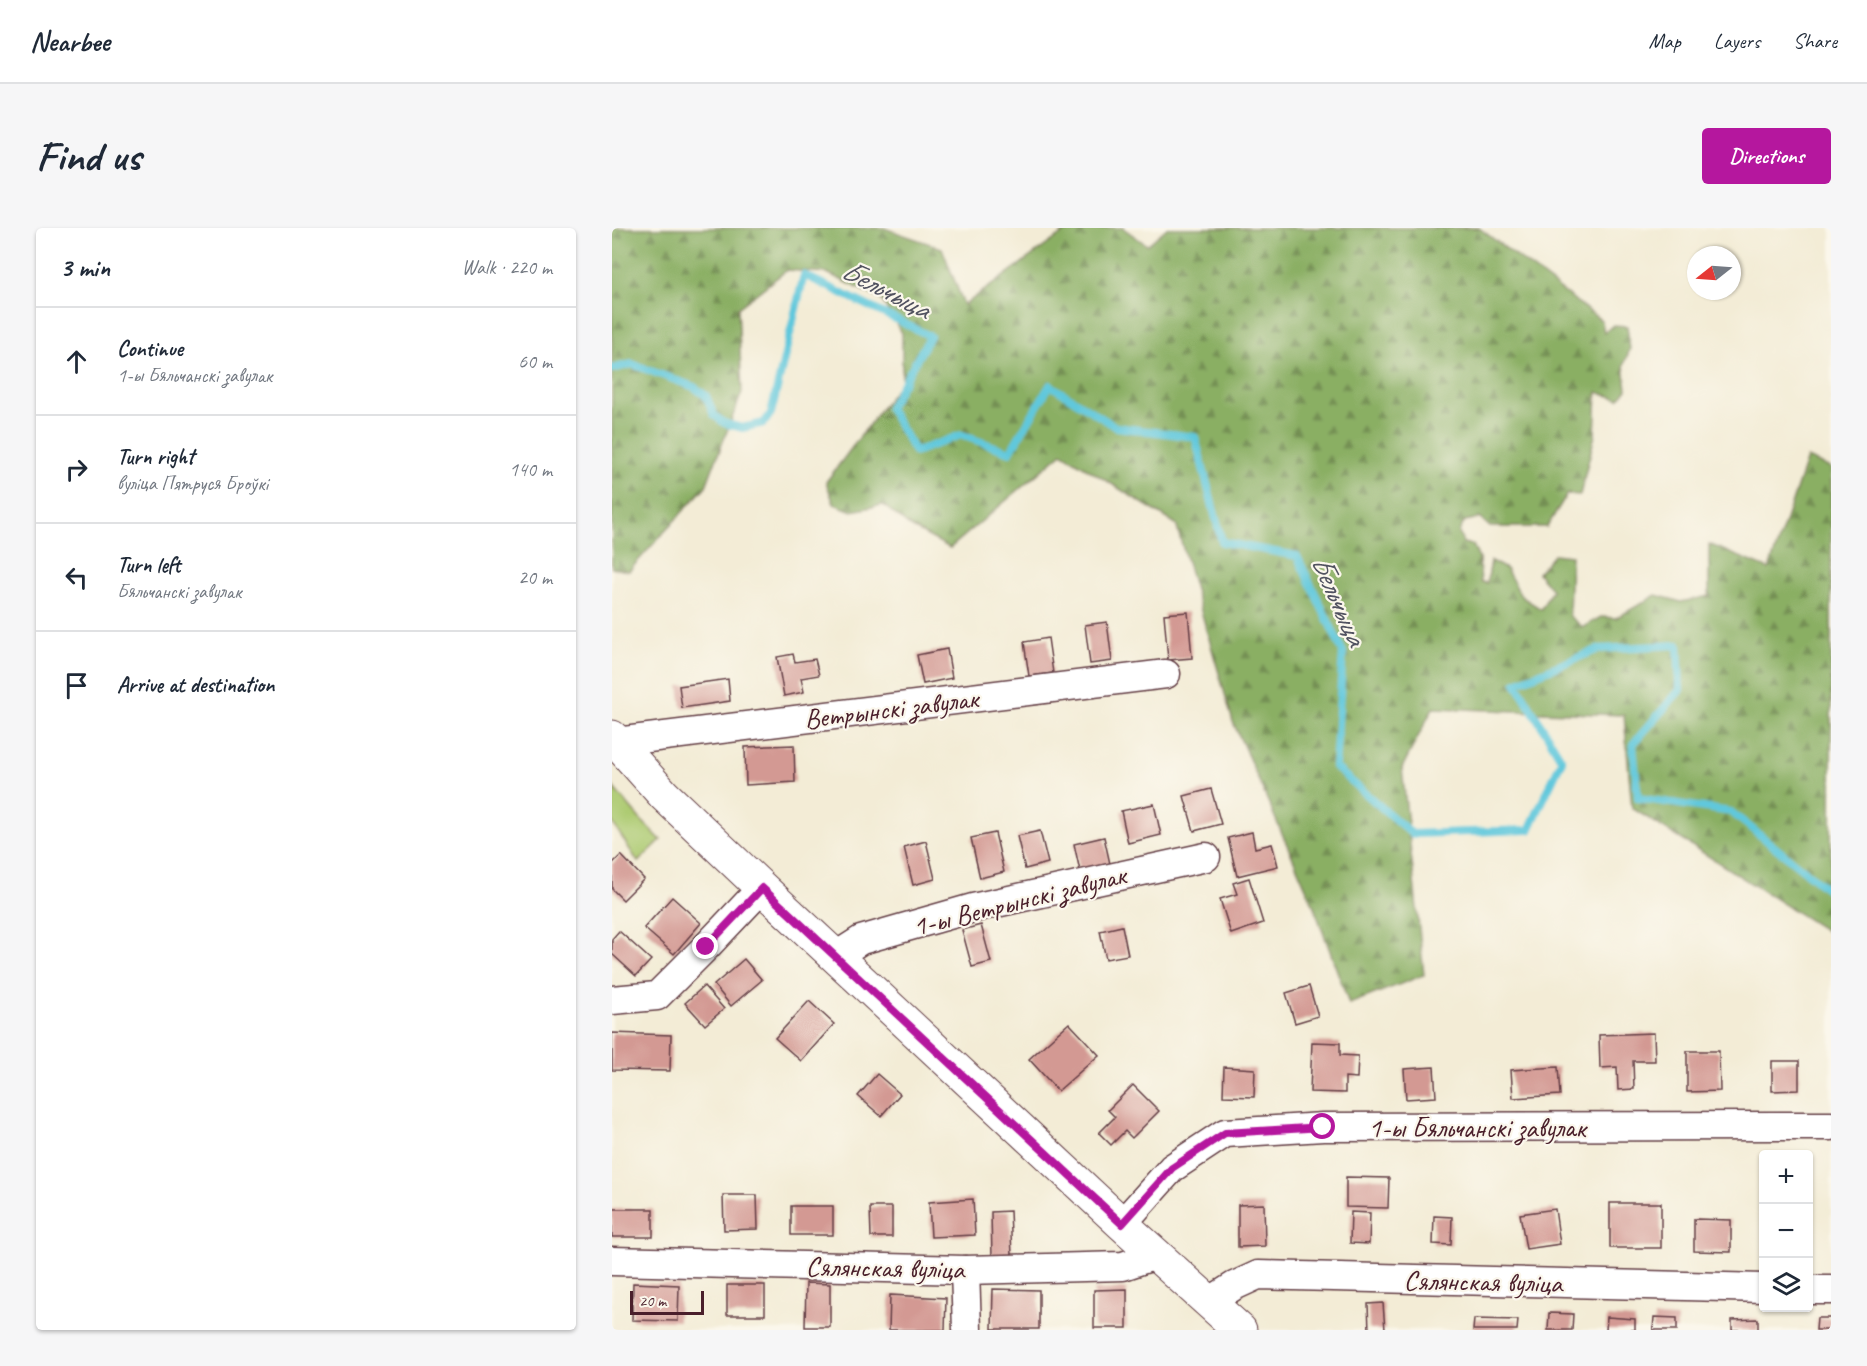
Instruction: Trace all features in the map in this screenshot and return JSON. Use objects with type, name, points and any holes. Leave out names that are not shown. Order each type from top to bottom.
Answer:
[{"type":"main road","points":[[614,739],[664,795],[762,888],[1122,1224],[1240,1330]]},
{"type":"street","name":"Ветрынскі завулак","points":[[614,739],[1166,674]]},
{"type":"street","name":"1-ы Ветрынскі завулак","points":[[836,956],[861,940],[973,908],[1206,857]]},
{"type":"street","points":[[612,1000],[657,996],[762,888]]},
{"type":"street","name":"1-ы Бяльчанскі завулак","points":[[1122,1224],[1172,1168],[1225,1133],[1335,1127],[1831,1126]]},
{"type":"street","name":"Сялянская вуліца","points":[[612,1261],[965,1270],[1123,1266],[1156,1255]]},
{"type":"street","points":[[965,1270],[967,1330]]},
{"type":"street","name":"Сялянская вуліца","points":[[1209,1302],[1234,1286],[1258,1275],[1759,1288]]},
{"type":"street","points":[[1813,1290],[1831,1290]]},
{"type":"green space","points":[[612,228],[884,228],[942,248],[964,305],[1070,228],[1123,228],[1147,245],[1167,228],[1479,228],[1602,321],[1604,333],[1613,325],[1627,326],[1630,349],[1624,365],[1627,389],[1619,399],[1597,392],[1595,435],[1580,495],[1567,494],[1547,527],[1490,527],[1480,518],[1465,521],[1459,532],[1463,543],[1473,545],[1479,559],[1481,582],[1487,583],[1491,561],[1506,569],[1522,597],[1541,609],[1552,590],[1538,573],[1554,554],[1571,556],[1569,616],[1583,627],[1601,617],[1616,618],[1656,595],[1681,602],[1709,596],[1709,544],[1769,569],[1807,458],[1831,468],[1831,934],[1632,808],[1624,715],[1433,708],[1402,768],[1424,975],[1349,1004],[1313,904],[1233,722],[1176,524],[1062,453],[950,548],[911,527],[883,505],[852,511],[834,504],[826,482],[902,381],[902,333],[881,299],[827,273],[787,270],[738,308],[742,392],[706,486],[629,571],[612,568]]},
{"type":"green space","points":[[612,786],[661,840],[638,862],[612,822]]},
{"type":"building","points":[[1188,612],[1192,658],[1168,660],[1164,614]]},
{"type":"building","points":[[1107,622],[1112,661],[1090,664],[1085,625]]},
{"type":"building","points":[[1048,638],[1053,673],[1029,676],[1024,642]]},
{"type":"building","points":[[947,649],[952,678],[923,684],[917,655]]},
{"type":"building","points":[[793,654],[795,662],[815,659],[819,675],[801,678],[804,692],[784,696],[777,657]]},
{"type":"building","points":[[728,679],[730,701],[682,708],[679,686]]},
{"type":"building","points":[[794,745],[795,782],[746,785],[745,747]]},
{"type":"building","points":[[1211,789],[1221,824],[1194,831],[1184,796]]},
{"type":"building","points":[[1154,804],[1161,835],[1128,843],[1121,811]]},
{"type":"building","points":[[1040,831],[1048,863],[1025,869],[1017,836]]},
{"type":"building","points":[[1252,832],[1255,848],[1272,844],[1278,866],[1237,876],[1228,838]]},
{"type":"building","points":[[995,833],[1004,872],[980,878],[971,838]]},
{"type":"building","points":[[1104,837],[1110,864],[1080,871],[1074,844]]},
{"type":"building","points":[[926,841],[935,879],[913,885],[904,847]]},
{"type":"building","points":[[621,855],[644,879],[623,900],[612,889],[612,864]]},
{"type":"building","points":[[1249,878],[1263,923],[1231,934],[1220,899],[1237,894],[1233,883]]},
{"type":"building","points":[[672,897],[701,923],[674,954],[644,928]]},
{"type":"building","points":[[981,925],[991,962],[972,967],[962,930]]},
{"type":"building","points":[[1122,926],[1128,955],[1106,959],[1100,931]]},
{"type":"building","points":[[619,931],[651,960],[636,976],[612,954],[612,939]]},
{"type":"building","points":[[744,959],[762,980],[731,1006],[714,985]]},
{"type":"building","points":[[704,986],[724,1009],[705,1025],[685,1003]]},
{"type":"building","points":[[1309,986],[1318,1016],[1295,1023],[1286,993]]},
{"type":"building","points":[[809,1001],[834,1024],[801,1061],[775,1038]]},
{"type":"building","points":[[1069,1023],[1099,1055],[1058,1091],[1029,1059]]},
{"type":"building","points":[[612,1033],[671,1035],[670,1071],[612,1070]]},
{"type":"building","points":[[1654,1033],[1655,1061],[1633,1061],[1634,1089],[1618,1090],[1617,1067],[1600,1068],[1599,1035]]},
{"type":"building","points":[[1312,1042],[1340,1043],[1340,1055],[1358,1056],[1357,1078],[1345,1077],[1345,1093],[1310,1092]]},
{"type":"building","points":[[1687,1051],[1719,1051],[1720,1091],[1687,1092]]},
{"type":"building","points":[[1772,1061],[1799,1061],[1799,1090],[1772,1091]]},
{"type":"building","points":[[1224,1067],[1255,1069],[1254,1097],[1223,1096]]},
{"type":"building","points":[[1434,1067],[1436,1097],[1406,1099],[1404,1069]]},
{"type":"building","points":[[1558,1067],[1560,1095],[1513,1098],[1511,1070]]},
{"type":"building","points":[[877,1074],[900,1094],[881,1116],[858,1096]]},
{"type":"building","points":[[1133,1085],[1159,1111],[1132,1138],[1125,1131],[1111,1145],[1099,1133],[1115,1117],[1108,1110]]},
{"type":"building","points":[[1346,1177],[1389,1178],[1388,1208],[1346,1207]]},
{"type":"building","points":[[723,1195],[757,1195],[758,1229],[724,1230]]},
{"type":"building","points":[[973,1199],[975,1235],[931,1237],[929,1202]]},
{"type":"building","points":[[1610,1203],[1661,1203],[1661,1248],[1610,1248]]},
{"type":"building","points":[[1264,1204],[1265,1246],[1238,1247],[1238,1205]]},
{"type":"building","points":[[791,1206],[833,1206],[833,1235],[791,1235]]},
{"type":"building","points":[[870,1207],[892,1207],[892,1237],[871,1237]]},
{"type":"building","points":[[612,1209],[653,1209],[653,1237],[612,1237]]},
{"type":"building","points":[[1555,1209],[1560,1244],[1526,1249],[1520,1214]]},
{"type":"building","points":[[1010,1211],[1012,1256],[992,1257],[991,1212]]},
{"type":"building","points":[[1351,1212],[1370,1213],[1369,1244],[1350,1243]]},
{"type":"building","points":[[1434,1216],[1452,1217],[1451,1245],[1433,1244]]},
{"type":"building","points":[[1694,1219],[1731,1220],[1731,1252],[1694,1251]]},
{"type":"building","points":[[633,1283],[679,1285],[678,1321],[632,1320]]},
{"type":"building","points":[[806,1283],[830,1284],[830,1327],[805,1327]]},
{"type":"building","points":[[727,1285],[765,1285],[765,1315],[727,1315]]},
{"type":"building","points":[[993,1289],[1039,1290],[1039,1329],[992,1329]]},
{"type":"building","points":[[1127,1289],[1127,1328],[1094,1328],[1094,1290]]},
{"type":"building","points":[[890,1295],[946,1298],[945,1330],[889,1330]]},
{"type":"building","points":[[1383,1303],[1385,1330],[1369,1330],[1368,1304]]},
{"type":"building","points":[[1549,1313],[1573,1314],[1572,1330],[1548,1330]]},
{"type":"building","points":[[1607,1317],[1635,1319],[1635,1330],[1606,1330]]},
{"type":"building","points":[[1654,1317],[1677,1318],[1677,1330],[1653,1330]]},
{"type":"building","points":[[1817,1318],[1831,1318],[1831,1330],[1816,1330]]},
{"type":"building","points":[[1474,1319],[1518,1320],[1517,1330],[1473,1330]]},
{"type":"building","points":[[1758,1319],[1758,1330],[1732,1330],[1732,1320]]},
{"type":"waterway","name":"Бельчыца","points":[[612,369],[632,364],[694,387],[706,396],[714,415],[724,423],[742,428],[764,423],[771,413],[804,275],[930,336],[889,408],[915,452],[961,435],[1010,452],[1050,385],[1116,427],[1195,437],[1222,542],[1297,556],[1343,652],[1335,767],[1412,834],[1529,830],[1562,760],[1516,683],[1599,649],[1678,645],[1680,690],[1633,744],[1638,798],[1731,812],[1831,892]]},
{"type":"route","points":[[706,947],[762,888],[1122,1224],[1172,1168],[1225,1133],[1323,1127]]}]
